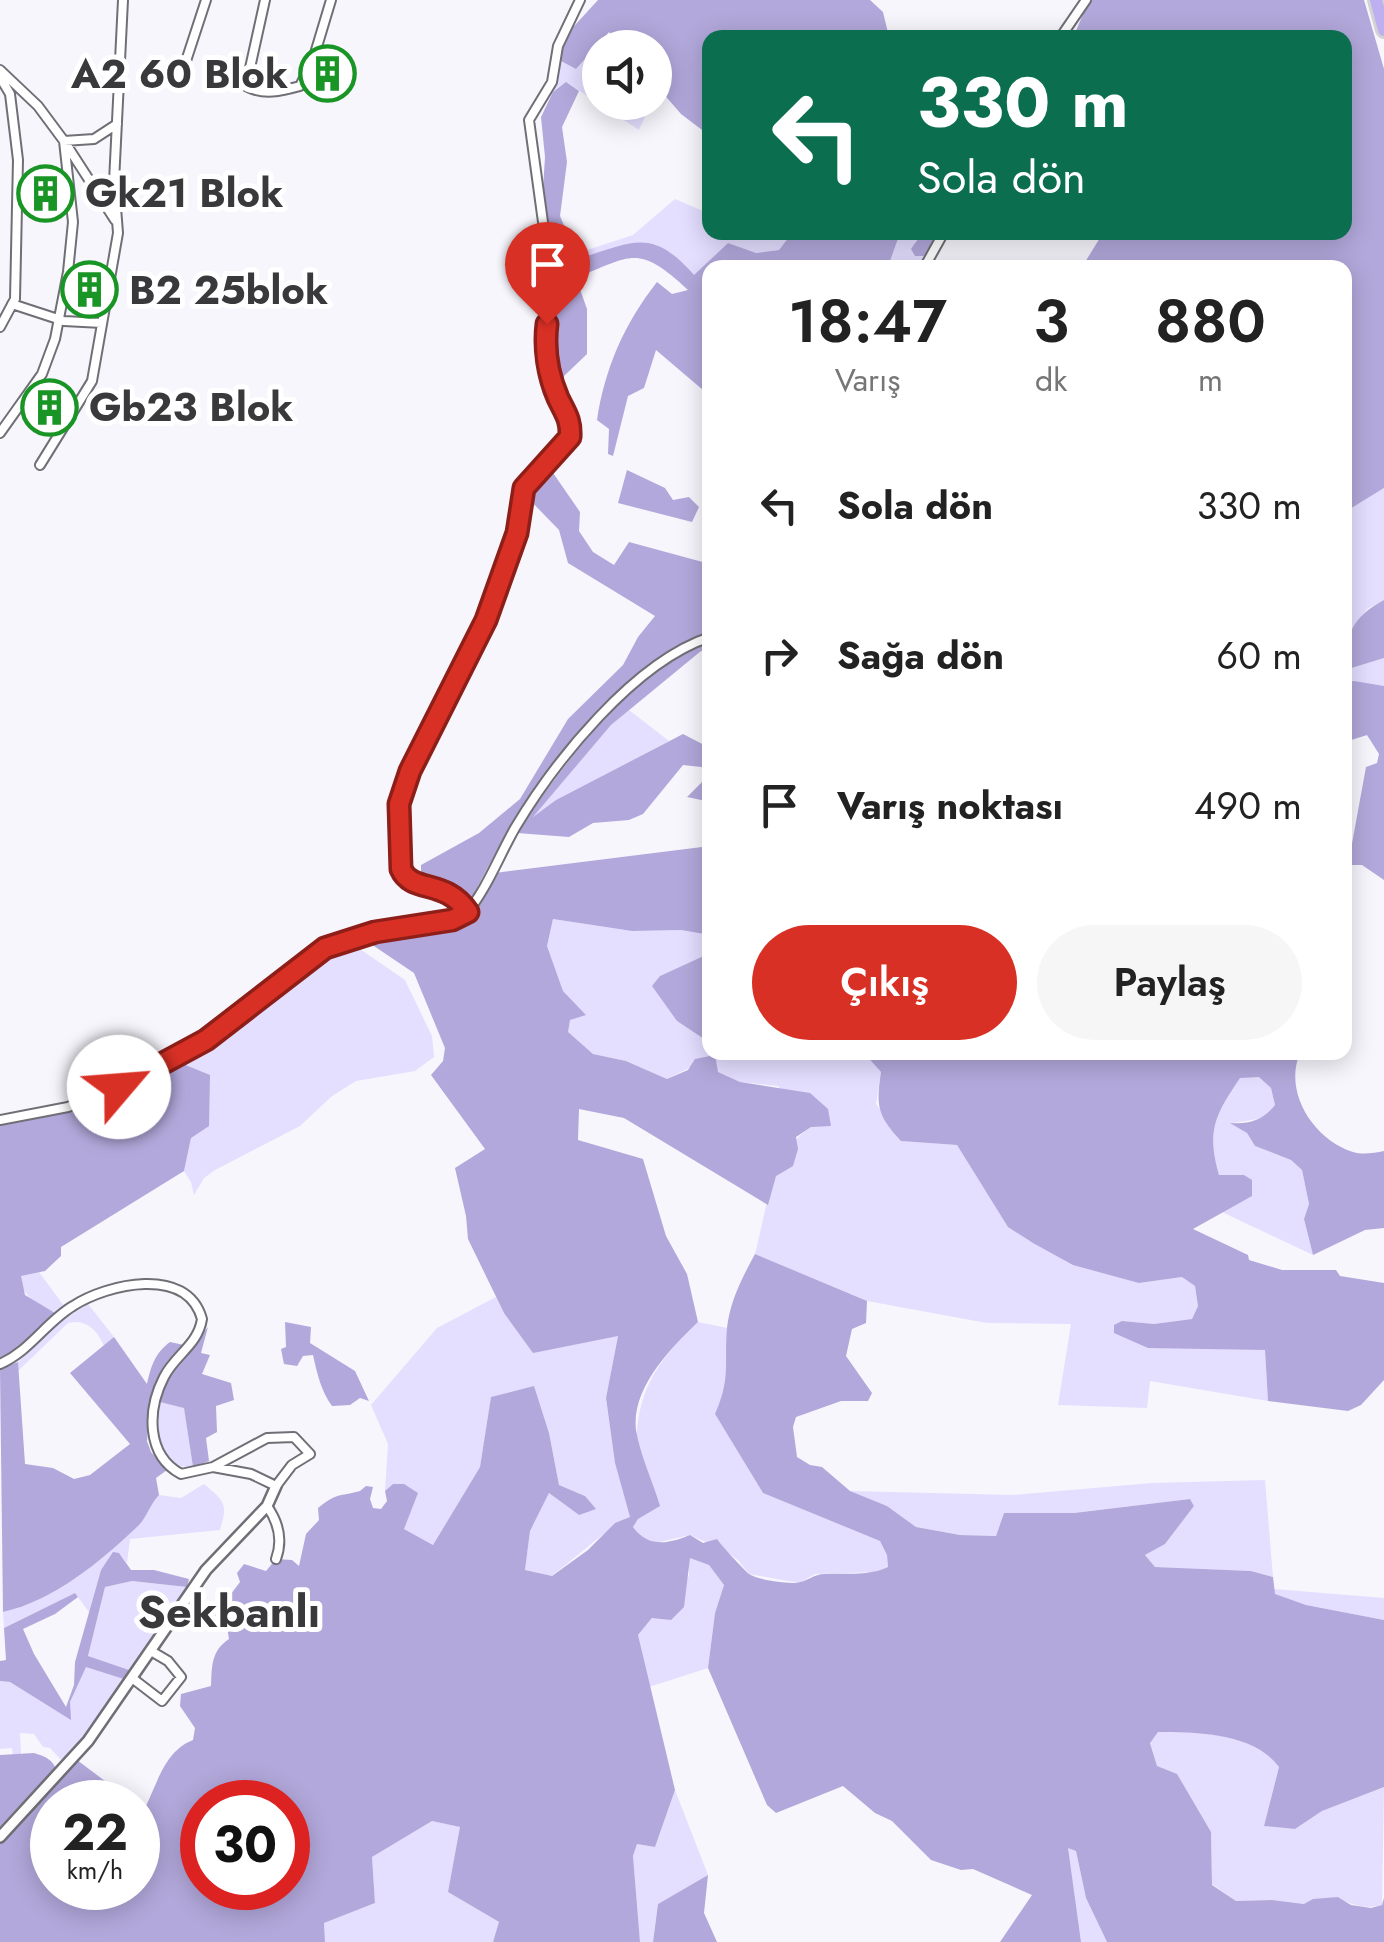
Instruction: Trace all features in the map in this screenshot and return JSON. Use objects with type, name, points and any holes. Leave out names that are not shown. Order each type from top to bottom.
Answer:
[{"type":"highway","points":[[1376,0],[1384,30]]},
{"type":"street","points":[[40,465],[92,381],[118,224],[114,182],[123,0]]},
{"type":"street","points":[[186,61],[206,0]]},
{"type":"street","points":[[265,0],[246,86],[256,91],[279,92],[300,86],[314,60],[330,0]]},
{"type":"street","points":[[468,912],[451,893],[404,877],[399,804],[410,771],[486,620],[517,533],[524,488],[570,437],[569,418],[557,394],[547,357],[552,264],[529,126],[530,115],[552,82],[558,46],[580,0]]},
{"type":"street","points":[[1065,30],[1086,0]]},
{"type":"street","points":[[0,74],[38,106],[118,224]]},
{"type":"street","points":[[0,74],[10,94],[18,160],[15,298],[0,327]]},
{"type":"street","points":[[64,140],[94,139],[117,124]]},
{"type":"street","points":[[0,433],[42,374],[59,320],[73,222],[64,140]]},
{"type":"street","points":[[0,221],[14,218]]},
{"type":"street","points":[[12,304],[59,320],[102,323]]},
{"type":"street","points":[[0,1120],[68,1106],[142,1076],[206,1040],[325,948],[375,932],[452,920],[468,912],[522,818],[596,720],[648,674],[702,641]]},
{"type":"street","points":[[0,1364],[28,1346],[73,1306],[89,1298],[148,1284],[178,1290],[192,1300],[202,1319],[196,1339],[162,1382],[154,1412],[153,1442],[177,1473],[185,1475],[213,1467],[268,1438],[294,1437],[310,1454],[292,1465],[267,1506],[206,1570],[68,1767],[0,1838]]},
{"type":"street","points":[[213,1467],[251,1474],[276,1486]]},
{"type":"street","points":[[267,1506],[278,1528],[280,1546],[276,1560]]},
{"type":"street","points":[[132,1678],[162,1701],[181,1677],[168,1661],[152,1651]]},
{"type":"shaded area","points":[[598,0],[870,0],[883,12],[887,30],[702,30],[702,130],[672,104],[672,30],[582,30],[582,62],[576,69],[559,60],[565,36]]},
{"type":"shaded area","points":[[1089,0],[1364,0],[1384,69],[1384,488],[1352,508],[1352,260],[1086,260],[1099,240],[1352,240],[1352,30],[1076,30]]},
{"type":"shaded area","points":[[559,60],[576,69],[582,62],[582,93],[566,82],[553,92]]},
{"type":"shaded area","points":[[566,82],[579,91],[562,127],[567,162],[560,216],[587,256],[645,243],[668,251],[694,275],[702,267],[702,389],[656,350],[644,388],[628,396],[613,456],[608,454],[609,429],[597,420],[618,347],[657,282],[672,294],[688,290],[657,265],[635,258],[576,278],[587,309],[587,354],[564,376],[560,391],[548,331],[557,289],[543,189],[541,117],[553,92]]},
{"type":"shaded area","points":[[624,120],[644,120],[639,130]]},
{"type":"shaded area","points":[[675,199],[702,211],[702,240],[787,240],[779,250],[755,253],[728,243],[710,260],[702,260],[702,268],[693,276],[668,252],[645,243],[587,256],[584,251],[633,235]]},
{"type":"shaded area","points":[[787,240],[898,240],[890,260],[710,260],[728,243],[756,253],[779,250]]},
{"type":"shaded area","points":[[898,240],[917,240],[915,255],[924,256],[922,260],[891,260]]},
{"type":"shaded area","points":[[917,240],[934,240],[924,256],[915,256],[911,249]]},
{"type":"shaded area","points":[[549,467],[580,512],[579,531],[593,552],[614,565],[629,542],[702,562],[702,636],[633,681],[567,748],[512,826],[468,906],[448,889],[421,883],[421,865],[479,833],[520,799],[568,719],[623,665],[655,616],[568,563],[559,530],[525,495]]},
{"type":"shaded area","points":[[627,470],[665,488],[673,500],[689,497],[699,507],[692,522],[618,503]]},
{"type":"shaded area","points":[[1384,488],[1384,600],[1367,609],[1352,629],[1352,508]]},
{"type":"shaded area","points":[[1384,600],[1384,658],[1352,668],[1352,628],[1364,613]]},
{"type":"shaded area","points":[[702,645],[702,651],[611,725],[533,817],[556,800],[683,734],[702,744],[702,767],[683,765],[643,814],[629,820],[593,823],[569,837],[517,833],[565,766],[619,702],[685,652]]},
{"type":"shaded area","points":[[1384,658],[1384,686],[1352,683],[1352,668]]},
{"type":"shaded area","points":[[1352,681],[1384,686],[1384,880],[1362,865],[1352,865],[1352,844],[1366,767],[1377,763],[1379,754],[1367,735],[1352,740]]},
{"type":"shaded area","points":[[629,710],[669,741],[556,800],[530,820],[611,725]]},
{"type":"shaded area","points":[[702,782],[702,800],[687,797]]},
{"type":"shaded area","points":[[702,847],[702,934],[632,931],[553,919],[547,946],[563,991],[586,1015],[570,1020],[568,1032],[593,1054],[626,1061],[667,1079],[688,1070],[695,1059],[716,1060],[718,1072],[740,1082],[810,1093],[828,1109],[831,1126],[811,1127],[796,1137],[798,1149],[793,1166],[776,1176],[768,1205],[624,1118],[579,1109],[578,1140],[643,1159],[666,1236],[687,1274],[698,1322],[655,1370],[640,1399],[636,1430],[660,1506],[638,1519],[633,1527],[639,1534],[659,1542],[690,1535],[703,1543],[717,1539],[749,1574],[771,1581],[796,1583],[821,1574],[866,1573],[888,1567],[880,1541],[763,1493],[715,1414],[725,1380],[731,1308],[755,1254],[867,1301],[866,1323],[852,1329],[846,1356],[872,1393],[868,1401],[841,1401],[796,1417],[793,1427],[797,1457],[822,1467],[850,1491],[887,1506],[916,1527],[960,1535],[996,1536],[1004,1513],[1074,1513],[1190,1499],[1194,1506],[1165,1544],[1145,1555],[1155,1567],[1251,1571],[1273,1577],[1275,1594],[1306,1605],[1384,1620],[1384,1787],[1322,1811],[1295,1829],[1264,1826],[1279,1767],[1268,1756],[1240,1741],[1207,1734],[1158,1732],[1150,1743],[1157,1766],[1177,1774],[1211,1832],[1212,1885],[1236,1901],[1304,1904],[1313,1899],[1338,1897],[1351,1905],[1371,1908],[1382,1905],[1384,1898],[1384,1942],[1107,1942],[1086,1898],[1076,1851],[1068,1848],[1081,1942],[1000,1942],[1032,1895],[973,1869],[961,1870],[931,1860],[892,1821],[875,1813],[843,1786],[776,1813],[767,1805],[708,1668],[715,1613],[724,1585],[709,1565],[690,1558],[684,1607],[671,1620],[652,1618],[638,1635],[675,1790],[655,1847],[637,1844],[633,1856],[640,1942],[493,1942],[499,1922],[448,1892],[460,1827],[432,1821],[372,1857],[375,1903],[324,1923],[325,1942],[0,1942],[0,1841],[30,1809],[30,1910],[160,1910],[158,1780],[175,1752],[193,1740],[195,1728],[180,1706],[181,1694],[211,1686],[216,1654],[229,1639],[227,1627],[213,1614],[213,1606],[228,1598],[240,1582],[237,1573],[244,1564],[266,1571],[276,1559],[292,1560],[299,1566],[306,1534],[319,1520],[318,1508],[325,1503],[366,1486],[373,1487],[373,1508],[381,1509],[387,1501],[385,1491],[393,1484],[404,1484],[418,1493],[404,1529],[433,1545],[480,1467],[491,1397],[534,1386],[549,1433],[559,1485],[585,1496],[596,1509],[579,1515],[549,1493],[530,1531],[525,1570],[552,1576],[588,1550],[615,1523],[630,1517],[615,1463],[606,1398],[618,1336],[533,1353],[504,1313],[468,1239],[455,1168],[485,1149],[431,1075],[443,1061],[445,1048],[414,973],[365,940],[464,921],[472,916],[495,873]]},
{"type":"shaded area","points":[[553,919],[632,931],[702,934],[702,957],[660,976],[677,1021],[702,1038],[705,1060],[667,1079],[626,1061],[593,1054],[567,1032],[570,1020],[585,1014],[563,991],[547,946]]},
{"type":"shaded area","points":[[351,943],[405,980],[432,1036],[434,1057],[415,1071],[356,1081],[332,1096],[300,1126],[215,1170],[204,1178],[194,1195],[184,1171],[191,1138],[178,1062],[223,1032],[314,958]]},
{"type":"shaded area","points":[[702,957],[702,1038],[677,1021],[652,986],[660,976]]},
{"type":"shaded area","points":[[716,1060],[870,1060],[881,1072],[876,1104],[902,1141],[957,1145],[985,1190],[1139,1283],[1182,1277],[1195,1286],[1198,1306],[1192,1319],[1154,1324],[1122,1321],[1265,1350],[1268,1401],[1150,1381],[1147,1408],[1058,1405],[1071,1324],[987,1323],[867,1301],[755,1254],[779,1167],[787,1151],[811,1127],[778,1086],[740,1082],[717,1072]]},
{"type":"shaded area","points":[[870,1060],[1298,1060],[1299,1098],[1315,1126],[1353,1152],[1384,1151],[1384,1228],[1365,1230],[1313,1255],[1304,1219],[1309,1204],[1302,1170],[1291,1160],[1255,1146],[1247,1133],[1230,1123],[1255,1120],[1275,1105],[1271,1088],[1259,1077],[1240,1078],[1219,1113],[1213,1146],[1219,1175],[1244,1175],[1252,1180],[1252,1196],[1193,1229],[1248,1255],[1249,1260],[1282,1270],[1336,1270],[1340,1276],[1384,1283],[1384,1380],[1361,1405],[1348,1411],[1268,1401],[1265,1350],[1148,1348],[1114,1333],[1114,1325],[1122,1321],[1154,1324],[1192,1319],[1198,1306],[1195,1286],[1182,1277],[1139,1283],[1073,1265],[1008,1227],[957,1145],[901,1141],[893,1132],[880,1110],[881,1072]]},
{"type":"shaded area","points":[[178,1062],[210,1075],[209,1126],[191,1138],[184,1171],[61,1247],[61,1256],[45,1271],[21,1276],[25,1295],[55,1313],[27,1341],[0,1359],[0,1124],[92,1100]]},
{"type":"shaded area","points":[[1240,1077],[1260,1077],[1271,1088],[1275,1105],[1264,1118],[1233,1123],[1247,1133],[1255,1146],[1291,1160],[1302,1170],[1309,1204],[1304,1219],[1313,1255],[1222,1212],[1251,1196],[1244,1175],[1219,1175],[1213,1146],[1219,1113]]},
{"type":"shaded area","points":[[39,1272],[64,1306],[55,1313],[24,1290],[21,1276]]},
{"type":"shaded area","points":[[496,1297],[504,1313],[618,1335],[606,1399],[615,1463],[630,1517],[551,1576],[525,1570],[530,1531],[549,1493],[579,1515],[585,1496],[559,1485],[549,1433],[534,1387],[491,1398],[480,1467],[433,1545],[404,1529],[393,1484],[385,1491],[388,1444],[371,1405],[437,1328]]},
{"type":"shaded area","points":[[88,1304],[114,1337],[104,1346],[90,1327],[80,1322],[68,1323],[18,1371],[18,1362],[60,1322]]},
{"type":"shaded area","points":[[285,1322],[311,1327],[310,1343],[355,1371],[369,1401],[360,1398],[350,1405],[332,1406],[322,1388],[313,1355],[303,1356],[297,1366],[284,1364],[281,1349],[286,1347]]},
{"type":"shaded area","points":[[698,1322],[727,1328],[726,1389],[715,1414],[763,1493],[880,1541],[888,1567],[877,1572],[815,1574],[799,1583],[749,1574],[722,1549],[690,1535],[655,1543],[642,1539],[633,1527],[638,1519],[636,1459],[640,1411],[658,1368]]},
{"type":"shaded area","points":[[208,1327],[201,1353],[210,1355],[202,1374],[231,1383],[234,1400],[216,1406],[217,1432],[206,1438],[209,1461],[193,1467],[184,1408],[160,1402],[168,1378]]},
{"type":"shaded area","points":[[114,1337],[147,1384],[161,1351],[170,1342],[184,1345],[158,1379],[149,1417],[147,1441],[167,1470],[156,1478],[159,1495],[140,1523],[92,1566],[58,1590],[3,1612],[0,1369],[18,1362],[25,1464],[53,1468],[74,1479],[90,1475],[130,1444],[70,1373]]},
{"type":"shaded area","points":[[160,1402],[184,1407],[193,1467],[177,1466],[159,1445]]},
{"type":"shaded area","points":[[1265,1480],[1273,1577],[1251,1571],[1155,1567],[1145,1555],[1165,1544],[1194,1506],[1190,1499],[1074,1513],[1004,1513],[996,1536],[960,1535],[916,1527],[887,1506],[850,1491],[1012,1495],[1152,1483]]},
{"type":"shaded area","points":[[204,1484],[223,1504],[220,1530],[130,1539],[127,1563],[119,1553],[101,1570],[89,1612],[75,1593],[4,1628],[3,1612],[58,1590],[92,1566],[140,1523],[159,1495],[181,1498]]},
{"type":"shaded area","points":[[113,1552],[119,1553],[131,1570],[154,1570],[189,1579],[187,1587],[132,1581],[105,1587],[88,1656],[132,1671],[127,1680],[86,1667],[70,1702],[71,1720],[10,1682],[0,1681],[0,1661],[6,1660],[4,1628],[75,1593],[78,1597],[55,1614],[23,1629],[66,1707],[101,1570]]},
{"type":"shaded area","points":[[689,1557],[709,1565],[724,1585],[715,1613],[708,1668],[649,1687],[638,1635],[689,1576]]},
{"type":"shaded area","points":[[132,1581],[187,1587],[132,1671],[88,1656],[105,1587]]},
{"type":"shaded area","points":[[1274,1589],[1384,1598],[1384,1620],[1306,1605],[1274,1594]]},
{"type":"shaded area","points":[[86,1666],[127,1680],[64,1763],[50,1748],[43,1747],[34,1734],[20,1733],[21,1754],[13,1755],[12,1748],[0,1749],[0,1681],[10,1682],[70,1719],[70,1702]]},
{"type":"shaded area","points":[[1158,1731],[1224,1737],[1255,1747],[1268,1756],[1279,1767],[1264,1826],[1295,1829],[1322,1811],[1384,1787],[1382,1905],[1359,1906],[1338,1897],[1305,1904],[1236,1901],[1212,1884],[1211,1832],[1157,1766],[1150,1742]]},
{"type":"shaded area","points":[[34,1753],[48,1759],[57,1772],[49,1780],[30,1780],[30,1800],[0,1831],[0,1755]]},
{"type":"shaded area","points":[[77,1760],[104,1780],[58,1780]]},
{"type":"shaded area","points":[[675,1790],[708,1875],[658,1904],[653,1942],[640,1942],[633,1856],[637,1844],[655,1847]]},
{"type":"shaded area","points":[[432,1821],[461,1827],[448,1892],[500,1923],[493,1942],[325,1942],[324,1923],[375,1903],[372,1857]]},
{"type":"shaded area","points":[[1067,1847],[1076,1851],[1086,1898],[1107,1942],[1081,1942]]},
{"type":"shaded area","points":[[708,1875],[704,1913],[717,1942],[653,1942],[658,1904]]},
{"type":"place","name":"A2 60 Blok","points":[[327,74]]},
{"type":"place","name":"Gk21 Blok","points":[[46,193]]},
{"type":"place","name":"B2 25blok","points":[[90,290]]},
{"type":"place","name":"Gb23 Blok","points":[[50,407]]},
{"type":"district","name":"Sekbanlı","points":[[229,1611]]},
{"type":"route","points":[[119,1087],[206,1040],[325,948],[393,928],[452,920],[468,912],[451,893],[404,877],[399,804],[410,771],[486,620],[517,533],[524,488],[570,437],[569,418],[557,394],[547,357],[547,324]]}]
